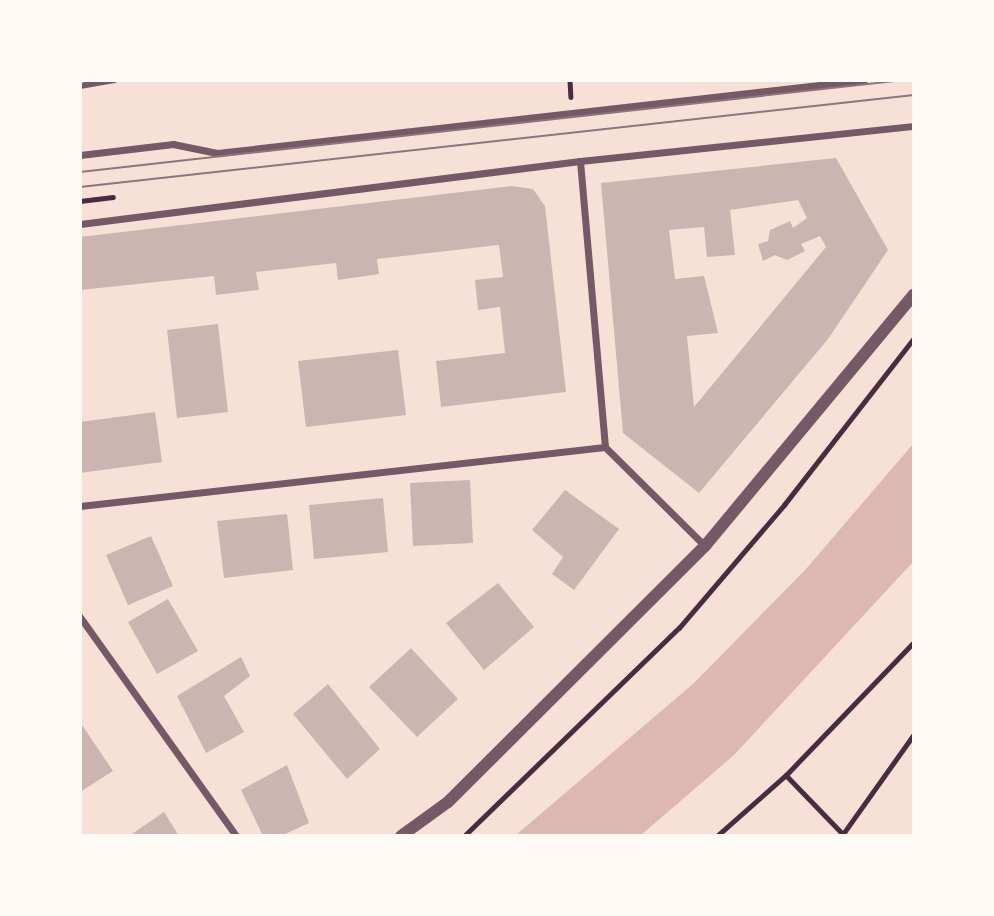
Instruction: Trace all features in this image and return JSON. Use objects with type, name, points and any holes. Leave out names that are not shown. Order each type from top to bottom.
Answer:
[{"type":"street","points":[[80,86],[114,80]]},
{"type":"street","points":[[80,155],[173,144],[217,153],[864,80]]},
{"type":"street","points":[[80,224],[580,161],[914,126]]},
{"type":"street","points":[[580,161],[605,447],[705,546]]},
{"type":"street","points":[[401,835],[448,802],[705,546],[914,294]]},
{"type":"street","points":[[80,506],[605,447]]},
{"type":"street","points":[[80,617],[236,835]]},
{"type":"path","points":[[570,80],[571,99]]},
{"type":"path","points":[[80,201],[113,197]]},
{"type":"path","points":[[464,835],[679,628],[784,505],[914,338]]},
{"type":"path","points":[[717,835],[786,775],[914,642]]},
{"type":"path","points":[[786,775],[844,835],[914,734]]},
{"type":"shaded area","points":[[913,444],[913,562],[734,755],[641,835],[516,835],[694,683],[806,569]]},
{"type":"building","points":[[836,158],[888,250],[828,339],[699,493],[623,433],[601,183]],"holes":[[[798,200],[807,218],[793,228],[790,221],[770,230],[768,241],[758,244],[763,261],[775,255],[787,260],[805,251],[801,244],[820,236],[826,247],[694,407],[687,336],[718,333],[704,276],[675,279],[669,230],[704,227],[707,257],[735,255],[730,210]]]},
{"type":"building","points":[[512,186],[533,189],[545,206],[566,392],[441,407],[436,361],[505,353],[500,307],[478,310],[475,280],[503,277],[499,245],[377,259],[379,274],[338,280],[336,263],[256,272],[259,290],[216,295],[214,276],[80,290],[80,237]]},
{"type":"building","points":[[218,324],[228,412],[177,418],[167,330]]},
{"type":"building","points":[[398,350],[406,415],[306,427],[298,361]]},
{"type":"building","points":[[155,412],[162,462],[80,473],[80,422]]},
{"type":"building","points":[[470,480],[473,543],[413,546],[410,483]]},
{"type":"building","points":[[565,490],[619,529],[574,590],[552,574],[563,557],[532,530]]},
{"type":"building","points":[[383,498],[388,552],[314,559],[309,505]]},
{"type":"building","points":[[287,514],[293,570],[224,578],[217,521]]},
{"type":"building","points":[[151,536],[173,586],[128,605],[106,555]]},
{"type":"building","points":[[498,583],[534,627],[484,670],[446,623]]},
{"type":"building","points":[[168,599],[198,651],[157,674],[128,622]]},
{"type":"building","points":[[411,648],[458,699],[417,737],[369,687]]},
{"type":"building","points":[[241,657],[250,676],[224,696],[244,732],[206,753],[177,696]]},
{"type":"building","points":[[328,684],[380,749],[347,779],[293,714]]},
{"type":"building","points":[[80,722],[113,771],[80,792]]},
{"type":"building","points":[[287,765],[309,823],[281,836],[263,836],[241,790]]},
{"type":"building","points":[[164,812],[179,836],[129,836]]},
{"type":"tram line","points":[[80,172],[904,80]]},
{"type":"tram line","points":[[80,187],[914,95]]}]
